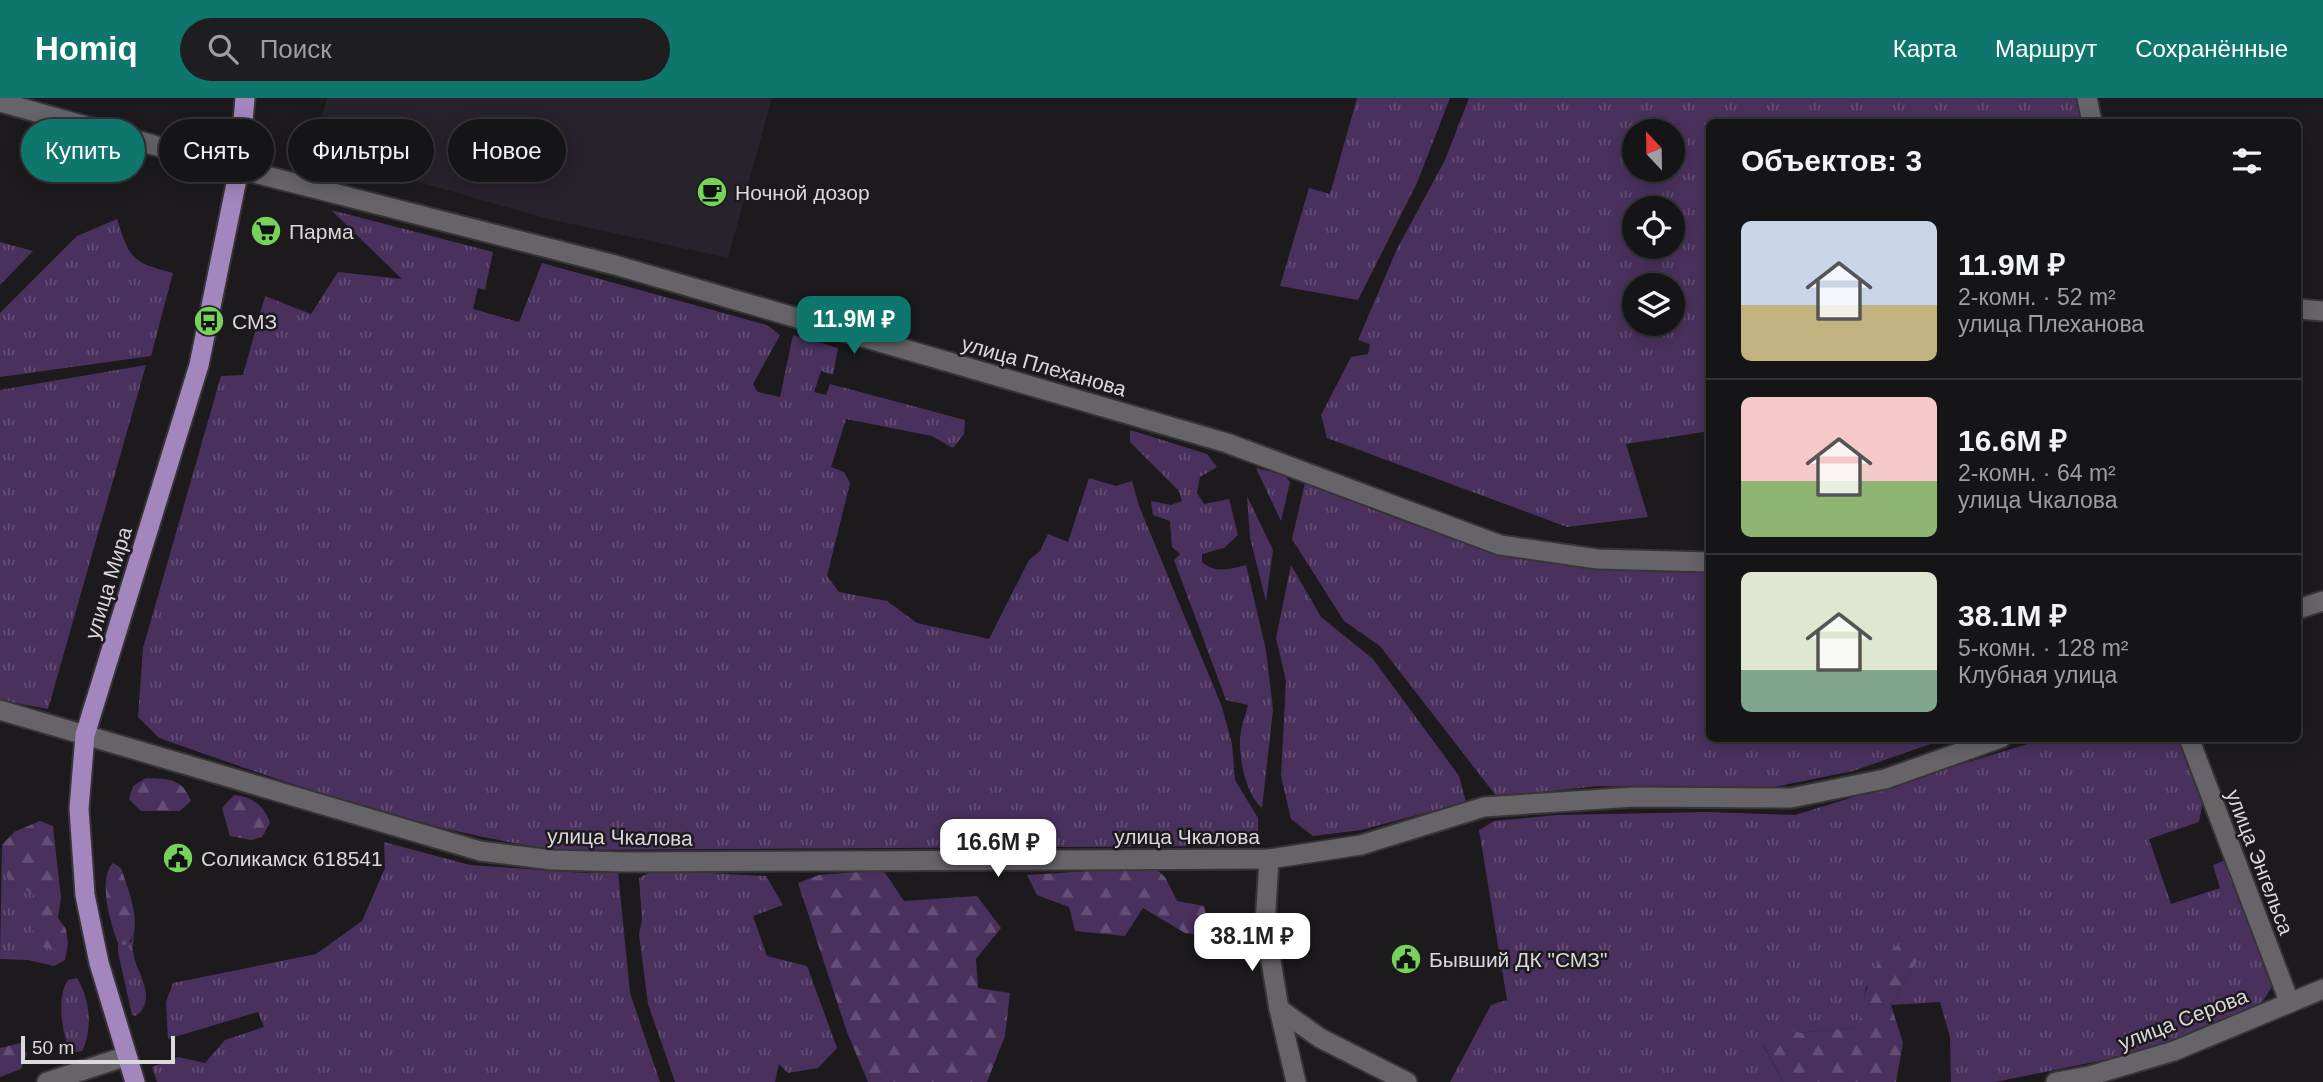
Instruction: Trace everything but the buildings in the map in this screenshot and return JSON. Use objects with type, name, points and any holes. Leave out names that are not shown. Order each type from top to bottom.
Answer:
[{"type":"highway","name":"улица Мира","points":[[243,119],[245,98]]},
{"type":"highway","name":"улица Мира","points":[[135,1082],[99,963],[85,895],[79,809],[85,735],[199,365],[236,182]]},
{"type":"street","points":[[2087,98],[2091,119]]},
{"type":"street","name":"улица Плеханова","points":[[0,102],[159,147]]},
{"type":"street","name":"улица Плеханова","points":[[274,178],[615,265],[1227,443],[1500,545],[1597,559],[1706,562]]},
{"type":"street","points":[[2301,309],[2323,311]]},
{"type":"street","points":[[2301,608],[2323,601]]},
{"type":"street","name":"улица Чкалова","points":[[0,710],[456,845],[552,860],[1269,859],[1361,845],[1485,807],[1634,797],[1791,798],[1885,779],[1990,742]]},
{"type":"street","name":"улица Энгельса","points":[[2191,742],[2289,1001]]},
{"type":"street","points":[[1269,859],[1265,925],[1279,1009],[1296,1082]]},
{"type":"street","name":"улица Серова","points":[[2056,1082],[2090,1076],[2174,1051],[2323,989]]},
{"type":"street","points":[[1279,1009],[1320,1038],[1407,1082]]},
{"type":"street","points":[[47,1082],[127,1056]]},
{"type":"shaded area","points":[[327,98],[772,98],[728,258],[544,218],[419,182],[434,182],[434,119],[321,119]]},
{"type":"green space","points":[[1357,98],[1450,98],[1417,183],[1358,300],[1280,286],[1309,188],[1330,194]]},
{"type":"green space","points":[[1469,98],[2080,98],[2084,119],[1706,119],[1706,432],[1626,444],[1648,517],[1567,527],[1327,438],[1321,415],[1351,357],[1368,354],[1370,344],[1358,340],[1397,249],[1445,160]]},
{"type":"green space","points":[[331,210],[493,252],[485,290],[478,288],[473,309],[519,322],[542,263],[767,325],[780,335],[753,384],[758,392],[780,397],[793,335],[838,348],[833,375],[821,371],[814,392],[826,395],[830,384],[965,420],[964,434],[953,448],[932,436],[846,419],[831,467],[844,472],[850,483],[827,576],[839,592],[887,601],[917,623],[989,639],[1029,560],[1040,551],[1048,534],[1068,542],[1089,478],[1116,486],[1132,481],[1139,506],[1222,707],[1232,744],[1235,780],[1258,818],[1258,838],[1243,846],[559,850],[508,842],[407,819],[307,789],[159,738],[138,717],[143,648],[221,376],[243,375],[265,296],[311,314],[338,272],[402,279]]},
{"type":"green space","points":[[117,219],[125,243],[134,257],[149,266],[173,273],[151,356],[0,377],[0,313],[77,236]]},
{"type":"green space","points":[[0,242],[33,251],[0,285]]},
{"type":"green space","points":[[146,365],[48,709],[0,700],[0,390]]},
{"type":"green space","points":[[1130,430],[1207,454],[1217,467],[1200,477],[1197,493],[1204,504],[1229,499],[1238,535],[1224,548],[1202,554],[1202,562],[1218,569],[1246,565],[1266,650],[1273,710],[1262,808],[1248,786],[1241,756],[1241,735],[1248,705],[1226,700],[1174,560],[1180,554],[1172,547],[1170,521],[1153,515],[1151,501],[1171,505],[1182,501],[1179,491],[1130,442]]},
{"type":"green space","points":[[1256,468],[1284,475],[1290,482],[1281,521]]},
{"type":"green space","points":[[1305,483],[1445,536],[1509,553],[1610,567],[1706,570],[1706,742],[1936,742],[1853,771],[1759,790],[1598,786],[1497,797],[1380,646],[1344,621],[1292,539]]},
{"type":"green space","points":[[1247,496],[1273,550],[1266,601],[1250,538]]},
{"type":"green space","points":[[1291,565],[1321,617],[1373,659],[1459,776],[1466,802],[1361,830],[1313,836],[1291,819],[1281,776],[1286,681],[1276,638]]},
{"type":"green space","points":[[2034,742],[2184,742],[2204,796],[2199,822],[2149,839],[2171,904],[2220,888],[2213,865],[2226,860],[2272,987],[2259,1007],[2139,1053],[1995,1082],[1951,1082],[1950,1037],[1940,1002],[1891,1005],[1919,958],[1866,987],[1860,1027],[1799,1033],[1763,1045],[1783,1082],[1450,1082],[1491,1005],[1507,1000],[1479,830],[1494,821],[1557,815],[1708,812],[1795,815]]},
{"type":"green space","points":[[146,778],[174,781],[183,788],[191,801],[180,811],[141,811],[129,799],[133,786]]},
{"type":"green space","points":[[234,795],[252,800],[264,811],[270,823],[262,837],[251,840],[230,836],[222,808]]},
{"type":"green space","points":[[40,821],[53,826],[61,898],[58,918],[66,929],[68,944],[63,951],[36,946],[32,929],[46,903],[7,878],[2,845],[14,832]]},
{"type":"green space","points":[[384,842],[470,865],[585,873],[618,871],[630,993],[660,1082],[157,1082],[152,1067],[178,1057],[205,1063],[225,1040],[264,1027],[258,1012],[168,1039],[166,1002],[173,983],[316,954],[362,921],[385,868]]},
{"type":"green space","points":[[2,845],[7,878],[47,903],[32,929],[62,951],[68,944],[65,960],[54,966],[28,960],[0,959]]},
{"type":"green space","points":[[113,863],[121,868],[134,909],[134,931],[125,945],[118,943],[107,902],[106,880]]},
{"type":"green space","points":[[1154,867],[1165,877],[1177,901],[1204,906],[1211,936],[1185,933],[1143,908],[1125,936],[1075,931],[1069,907],[1037,895],[1027,875]]},
{"type":"green space","points":[[655,870],[766,876],[783,905],[753,916],[767,956],[807,966],[837,1048],[818,1068],[788,1073],[779,1064],[775,1082],[675,1082],[648,1004],[639,934],[642,920],[639,878]]},
{"type":"green space","points":[[883,870],[904,901],[977,896],[1001,928],[976,959],[978,988],[1010,993],[1005,1036],[987,1082],[868,1082],[847,1032],[798,883],[819,875]]},
{"type":"green space","points":[[134,935],[133,952],[146,993],[143,1009],[136,1016],[132,1015],[118,952],[118,943],[131,942]]},
{"type":"green space","points":[[1907,939],[1919,958],[1891,1005],[1903,1043],[1896,1082],[1783,1082],[1763,1044],[1778,1026],[1799,1033],[1859,1027],[1871,976],[1884,957]]},
{"type":"green space","points":[[77,978],[85,995],[89,1024],[82,1051],[71,1053],[65,1036],[61,1006],[68,980]]},
{"type":"green space","points":[[21,1043],[27,1054],[21,1069],[0,1077],[0,1048]]},
{"type":"place","name":"Ночной дозор","points":[[712,192]]},
{"type":"place","name":"Парма","points":[[266,231]]},
{"type":"place","name":"СМЗ","points":[[209,321]]},
{"type":"place","name":"Соликамск 618541","points":[[178,858]]},
{"type":"place","name":"Бывший ДК \"СМЗ\"","points":[[1406,959]]}]
